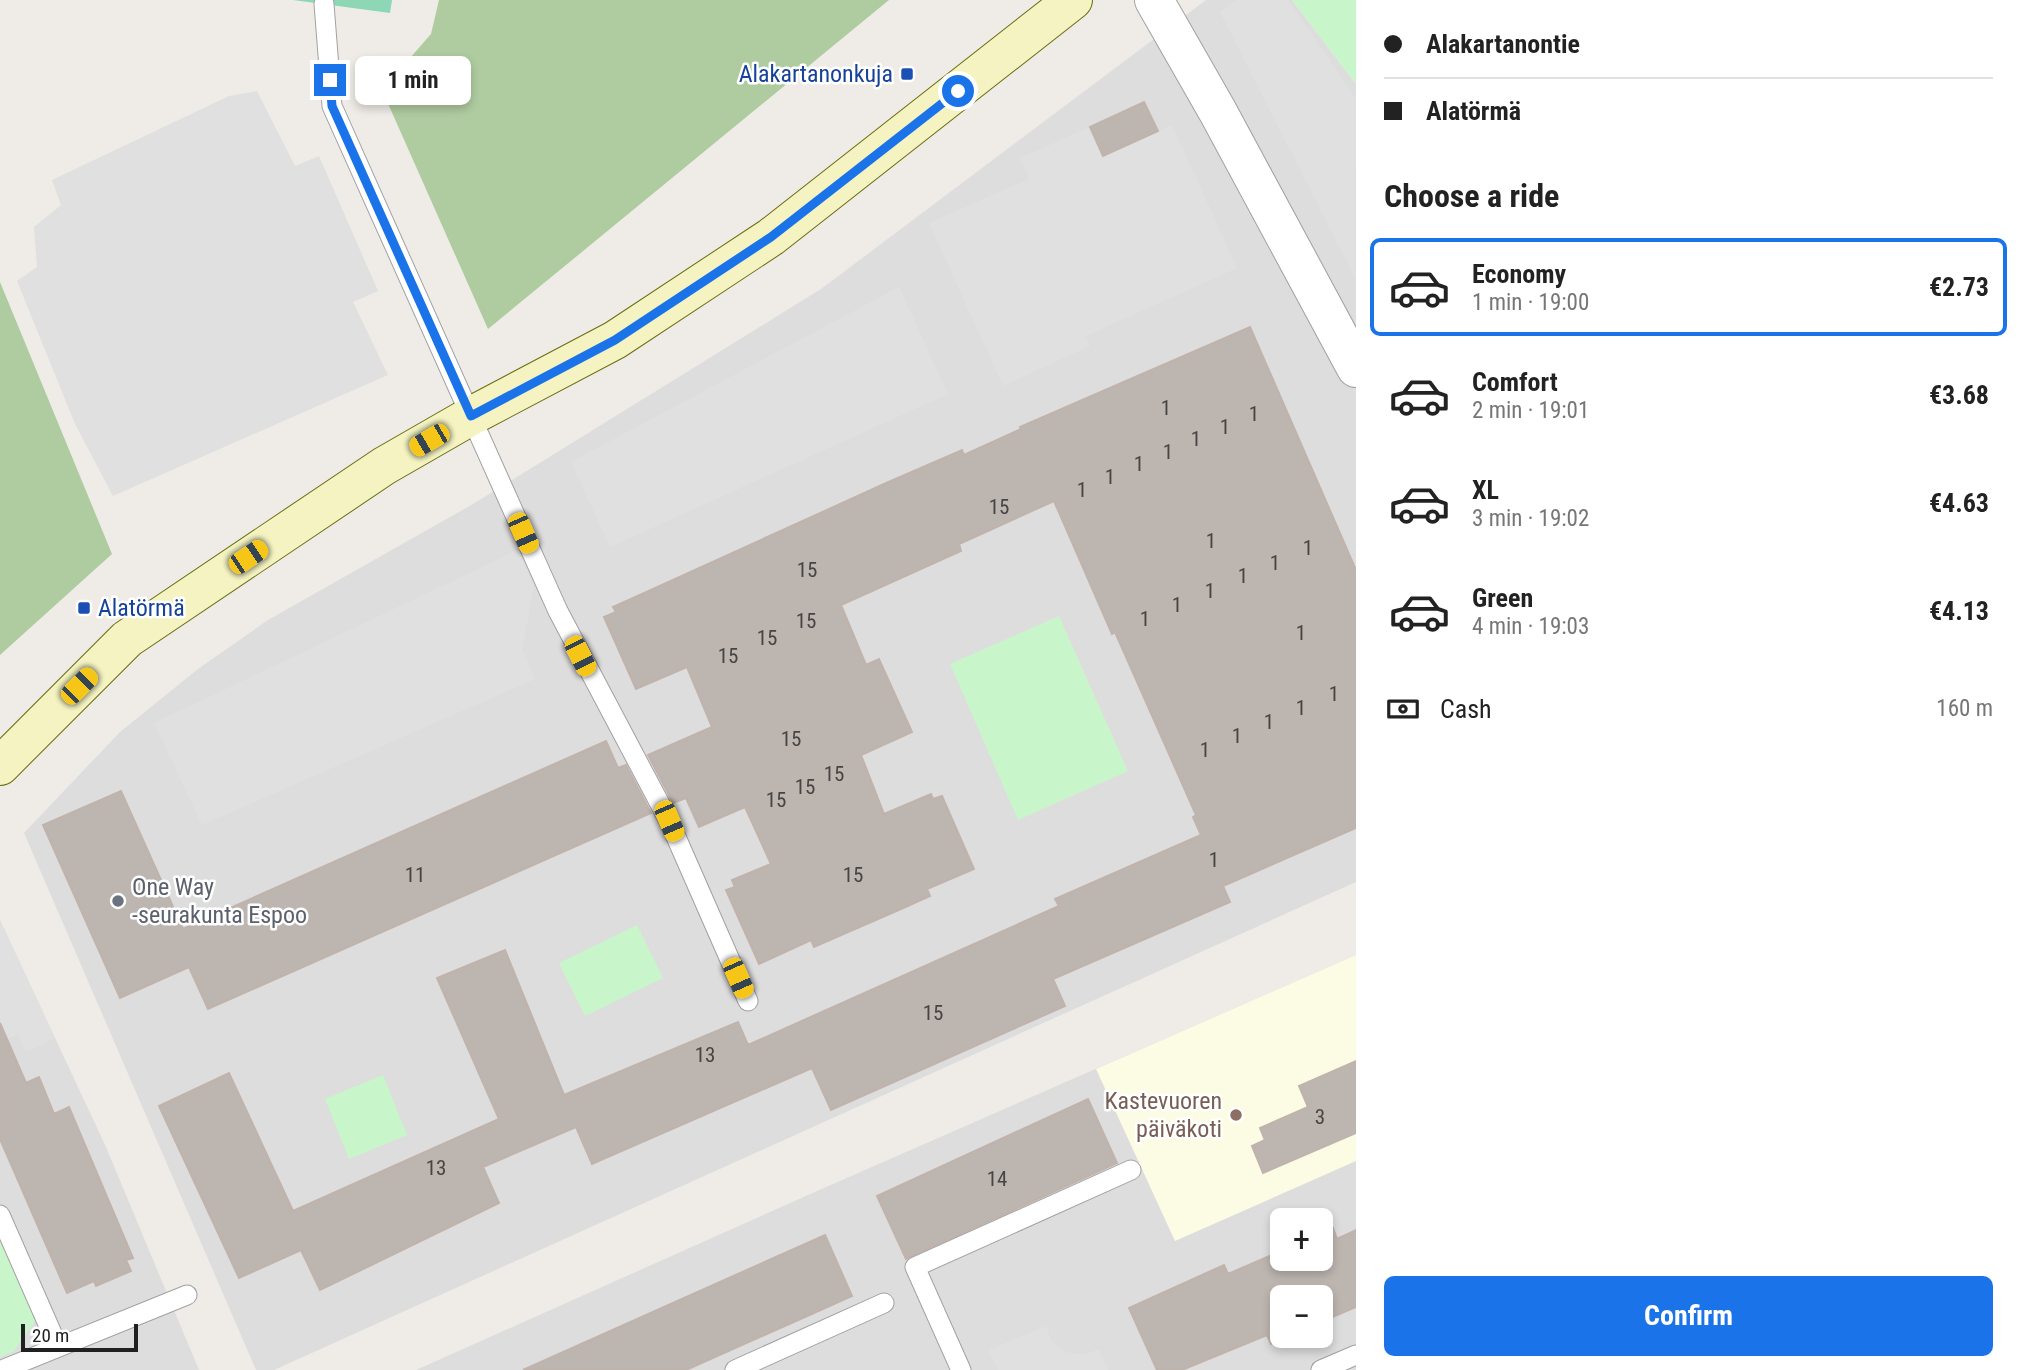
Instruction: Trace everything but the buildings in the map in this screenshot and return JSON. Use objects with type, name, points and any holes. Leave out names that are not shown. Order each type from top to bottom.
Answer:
[{"type":"street","points":[[0,766],[127,639],[384,466],[471,416],[615,340],[771,237],[1073,0]]},
{"type":"street","points":[[1154,0],[1356,368]]},
{"type":"lane","points":[[324,4],[332,106],[558,611],[669,821],[748,1001]]},
{"type":"lane","points":[[961,1370],[915,1267],[1131,1170]]},
{"type":"lane","points":[[0,1215],[58,1347]]},
{"type":"lane","points":[[2,1370],[187,1295]]},
{"type":"lane","points":[[735,1370],[884,1303]]},
{"type":"lane","points":[[1321,1370],[1356,1355]]},
{"type":"shaded area","points":[[1206,0],[1292,0],[1356,84],[1356,882],[274,1370],[256,1370],[24,833],[120,732],[198,669],[268,620],[473,504],[821,289]]},
{"type":"shaded area","points":[[1237,0],[1288,0],[1356,99],[1355,278],[1220,12]]},
{"type":"shaded area","points":[[257,91],[295,166],[319,156],[378,291],[353,302],[388,375],[113,496],[75,424],[17,281],[37,267],[34,227],[61,205],[52,180],[229,96]]},
{"type":"shaded area","points":[[1172,125],[1237,268],[1086,336],[1090,346],[1003,386],[929,223],[1029,179],[1020,158],[1090,127],[1103,156]]},
{"type":"shaded area","points":[[899,287],[948,394],[610,547],[571,462]]},
{"type":"shaded area","points":[[518,550],[534,587],[522,650],[535,679],[202,825],[154,723]]},
{"type":"shaded area","points":[[0,920],[106,1147],[199,1370],[0,1370]]},
{"type":"shaded area","points":[[0,920],[55,1038],[26,1052],[17,1034],[0,1042]]},
{"type":"shaded area","points":[[1356,955],[1356,1370],[416,1370],[817,1191]]},
{"type":"shaded area","name":"Kastevuoren päiväkoti","points":[[1356,955],[1356,1161],[1175,1241],[1096,1069]]},
{"type":"shaded area","points":[[1046,1326],[1052,1342],[1064,1352],[1085,1355],[1099,1349],[1108,1370],[998,1370],[989,1350]]},
{"type":"green space","points":[[293,0],[392,0],[390,13]]},
{"type":"green space","points":[[439,0],[889,0],[488,329],[382,90],[431,34]]},
{"type":"green space","points":[[1292,0],[1356,0],[1356,84]]},
{"type":"green space","points":[[0,282],[112,554],[0,655]]},
{"type":"green space","points":[[1059,616],[1128,771],[1018,820],[950,664]]},
{"type":"green space","points":[[637,925],[663,978],[585,1016],[559,963]]},
{"type":"green space","points":[[383,1075],[407,1135],[349,1159],[325,1099]]},
{"type":"green space","points":[[0,1238],[37,1319],[13,1352],[0,1357]]},
{"type":"place","name":"Alakartanonkuja","points":[[907,74]]},
{"type":"place","name":"Alatörmä","points":[[84,608]]},
{"type":"place","name":"One Way -seurakunta Espoo","points":[[118,901]]},
{"type":"place","name":"Kastevuoren päiväkoti","points":[[1236,1115]]},
{"type":"route","points":[[330,80],[332,106],[471,416],[615,340],[771,237],[958,91]]}]
